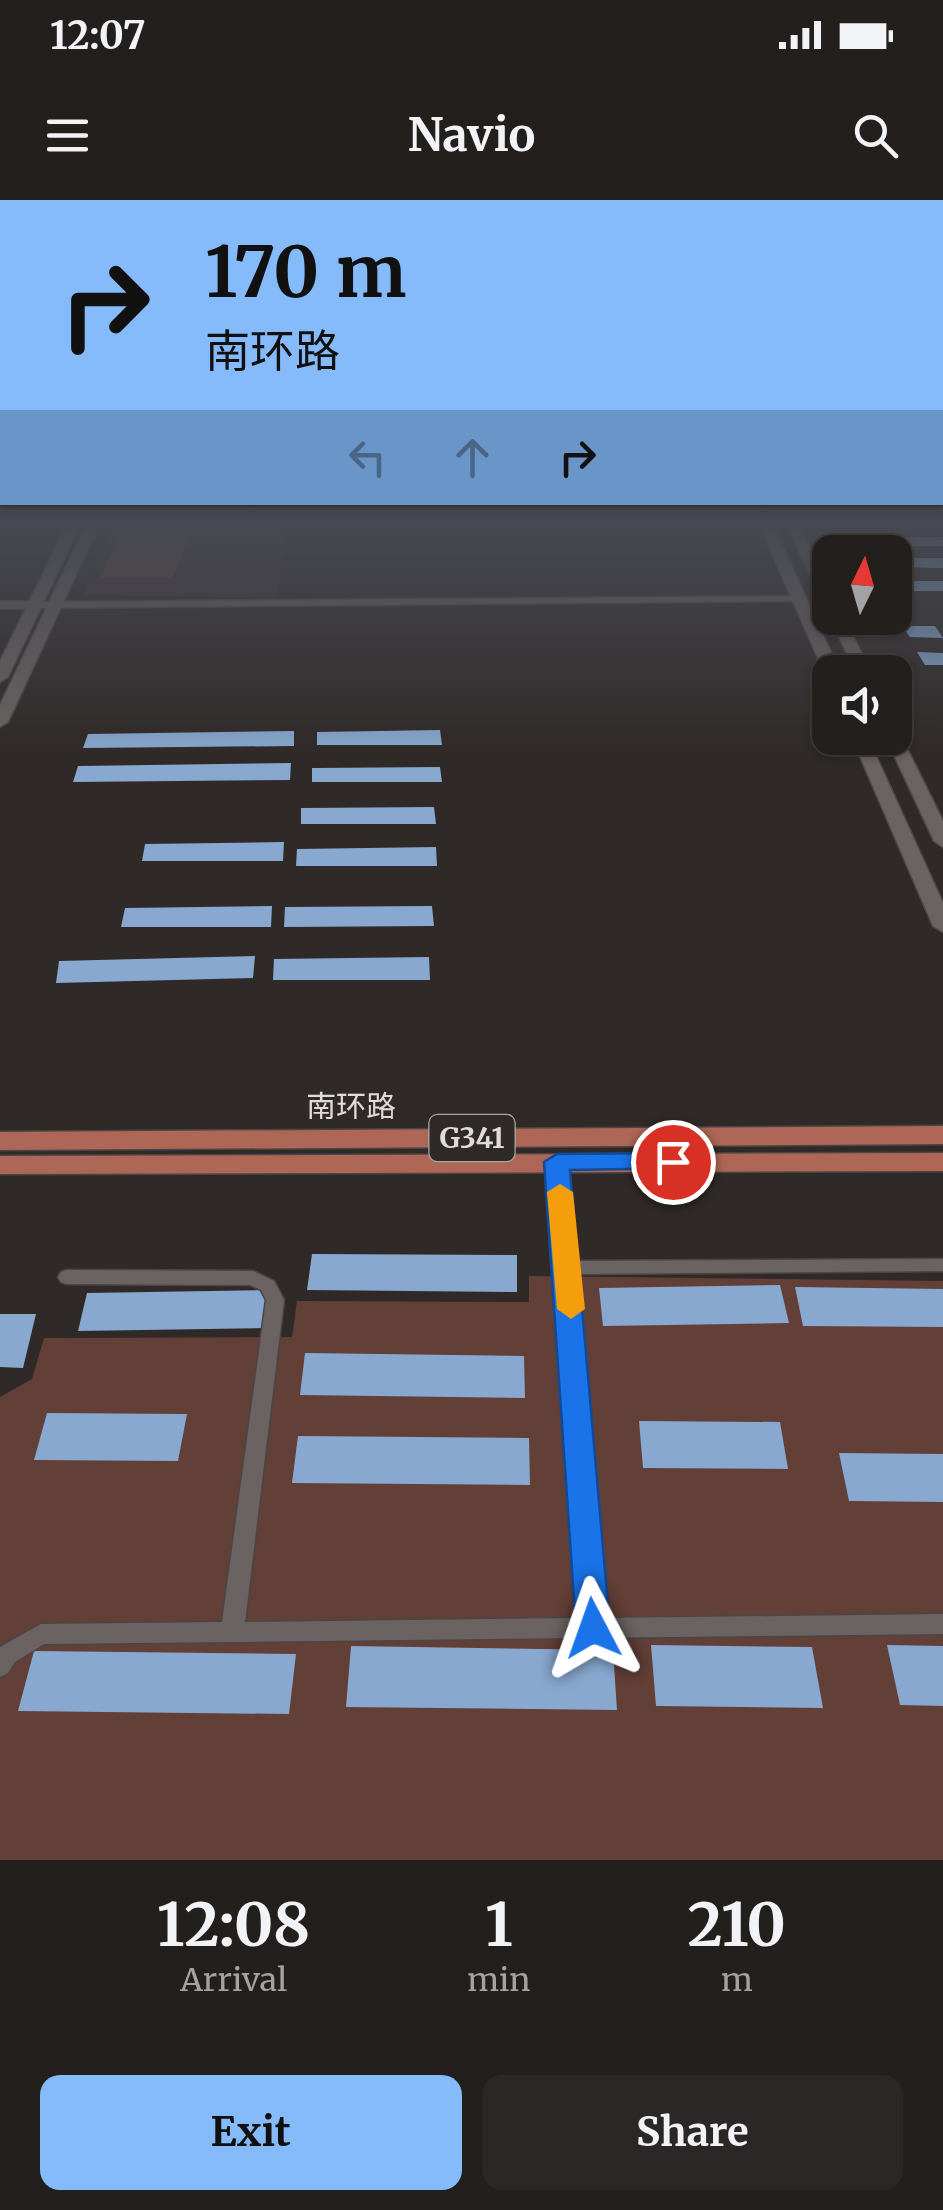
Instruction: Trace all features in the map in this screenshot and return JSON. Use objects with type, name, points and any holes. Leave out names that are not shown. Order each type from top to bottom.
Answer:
[{"type":"highway","name":"南环路","points":[[0,1142],[943,1135]]},
{"type":"highway","name":"南环路","points":[[0,1165],[943,1162]]},
{"type":"main road","points":[[0,722],[56,604]]},
{"type":"main road","points":[[801,604],[824,655]]},
{"type":"main road","points":[[0,677],[37,605]]},
{"type":"main road","points":[[868,755],[943,926]]},
{"type":"main road","points":[[902,755],[943,842]]},
{"type":"street","points":[[0,605],[47,604]]},
{"type":"street","points":[[557,1162],[593,1628]]},
{"type":"street","points":[[568,1268],[943,1266]]},
{"type":"street","points":[[67,1278],[253,1278],[268,1286],[275,1300],[232,1632]]},
{"type":"street","points":[[0,1666],[7,1655],[40,1634],[943,1624]]},
{"type":"shaded area","points":[[529,1276],[943,1281],[943,1860],[0,1860],[0,1397],[32,1379],[44,1338],[292,1337],[297,1301],[529,1302]]},
{"type":"building","points":[[912,626],[935,626],[943,638],[910,637]]},
{"type":"building","points":[[917,652],[943,653],[943,665],[925,665]]},
{"type":"building","points":[[440,730],[442,745],[317,745],[317,732]]},
{"type":"building","points":[[294,731],[294,746],[83,748],[88,734]]},
{"type":"building","points":[[291,763],[290,780],[73,782],[78,766]]},
{"type":"building","points":[[440,767],[442,782],[312,782],[312,768]]},
{"type":"building","points":[[434,807],[436,824],[301,824],[301,808]]},
{"type":"building","points":[[284,842],[283,861],[142,861],[145,844]]},
{"type":"building","points":[[436,847],[437,866],[296,866],[297,849]]},
{"type":"building","points":[[272,906],[271,927],[121,927],[125,908]]},
{"type":"building","points":[[432,906],[434,926],[284,927],[285,907]]},
{"type":"building","points":[[255,956],[253,978],[56,983],[59,961]]},
{"type":"building","points":[[429,957],[430,980],[273,980],[274,959]]},
{"type":"building","points":[[312,1254],[517,1255],[517,1292],[307,1290]]},
{"type":"building","points":[[780,1285],[789,1323],[603,1326],[599,1288]]},
{"type":"building","points":[[795,1287],[943,1289],[943,1327],[803,1326]]},
{"type":"building","points":[[270,1290],[266,1328],[78,1331],[87,1293]]},
{"type":"building","points":[[0,1314],[36,1314],[23,1368],[0,1367]]},
{"type":"building","points":[[305,1353],[524,1356],[525,1398],[300,1395]]},
{"type":"building","points":[[47,1413],[187,1414],[178,1461],[34,1460]]},
{"type":"building","points":[[639,1421],[780,1422],[788,1469],[643,1468]]},
{"type":"building","points":[[298,1436],[529,1438],[530,1485],[292,1483]]},
{"type":"building","points":[[839,1453],[943,1454],[943,1502],[849,1501]]},
{"type":"building","points":[[651,1645],[812,1647],[823,1708],[656,1706]]},
{"type":"building","points":[[887,1645],[943,1646],[943,1706],[900,1705]]},
{"type":"building","points":[[351,1646],[613,1650],[617,1710],[346,1707]]},
{"type":"building","points":[[34,1651],[296,1654],[289,1714],[18,1711]]},
{"type":"slow traffic","points":[[560,1192],[571,1309]]},
{"type":"route","points":[[593,1628],[557,1162],[673,1162]]}]
